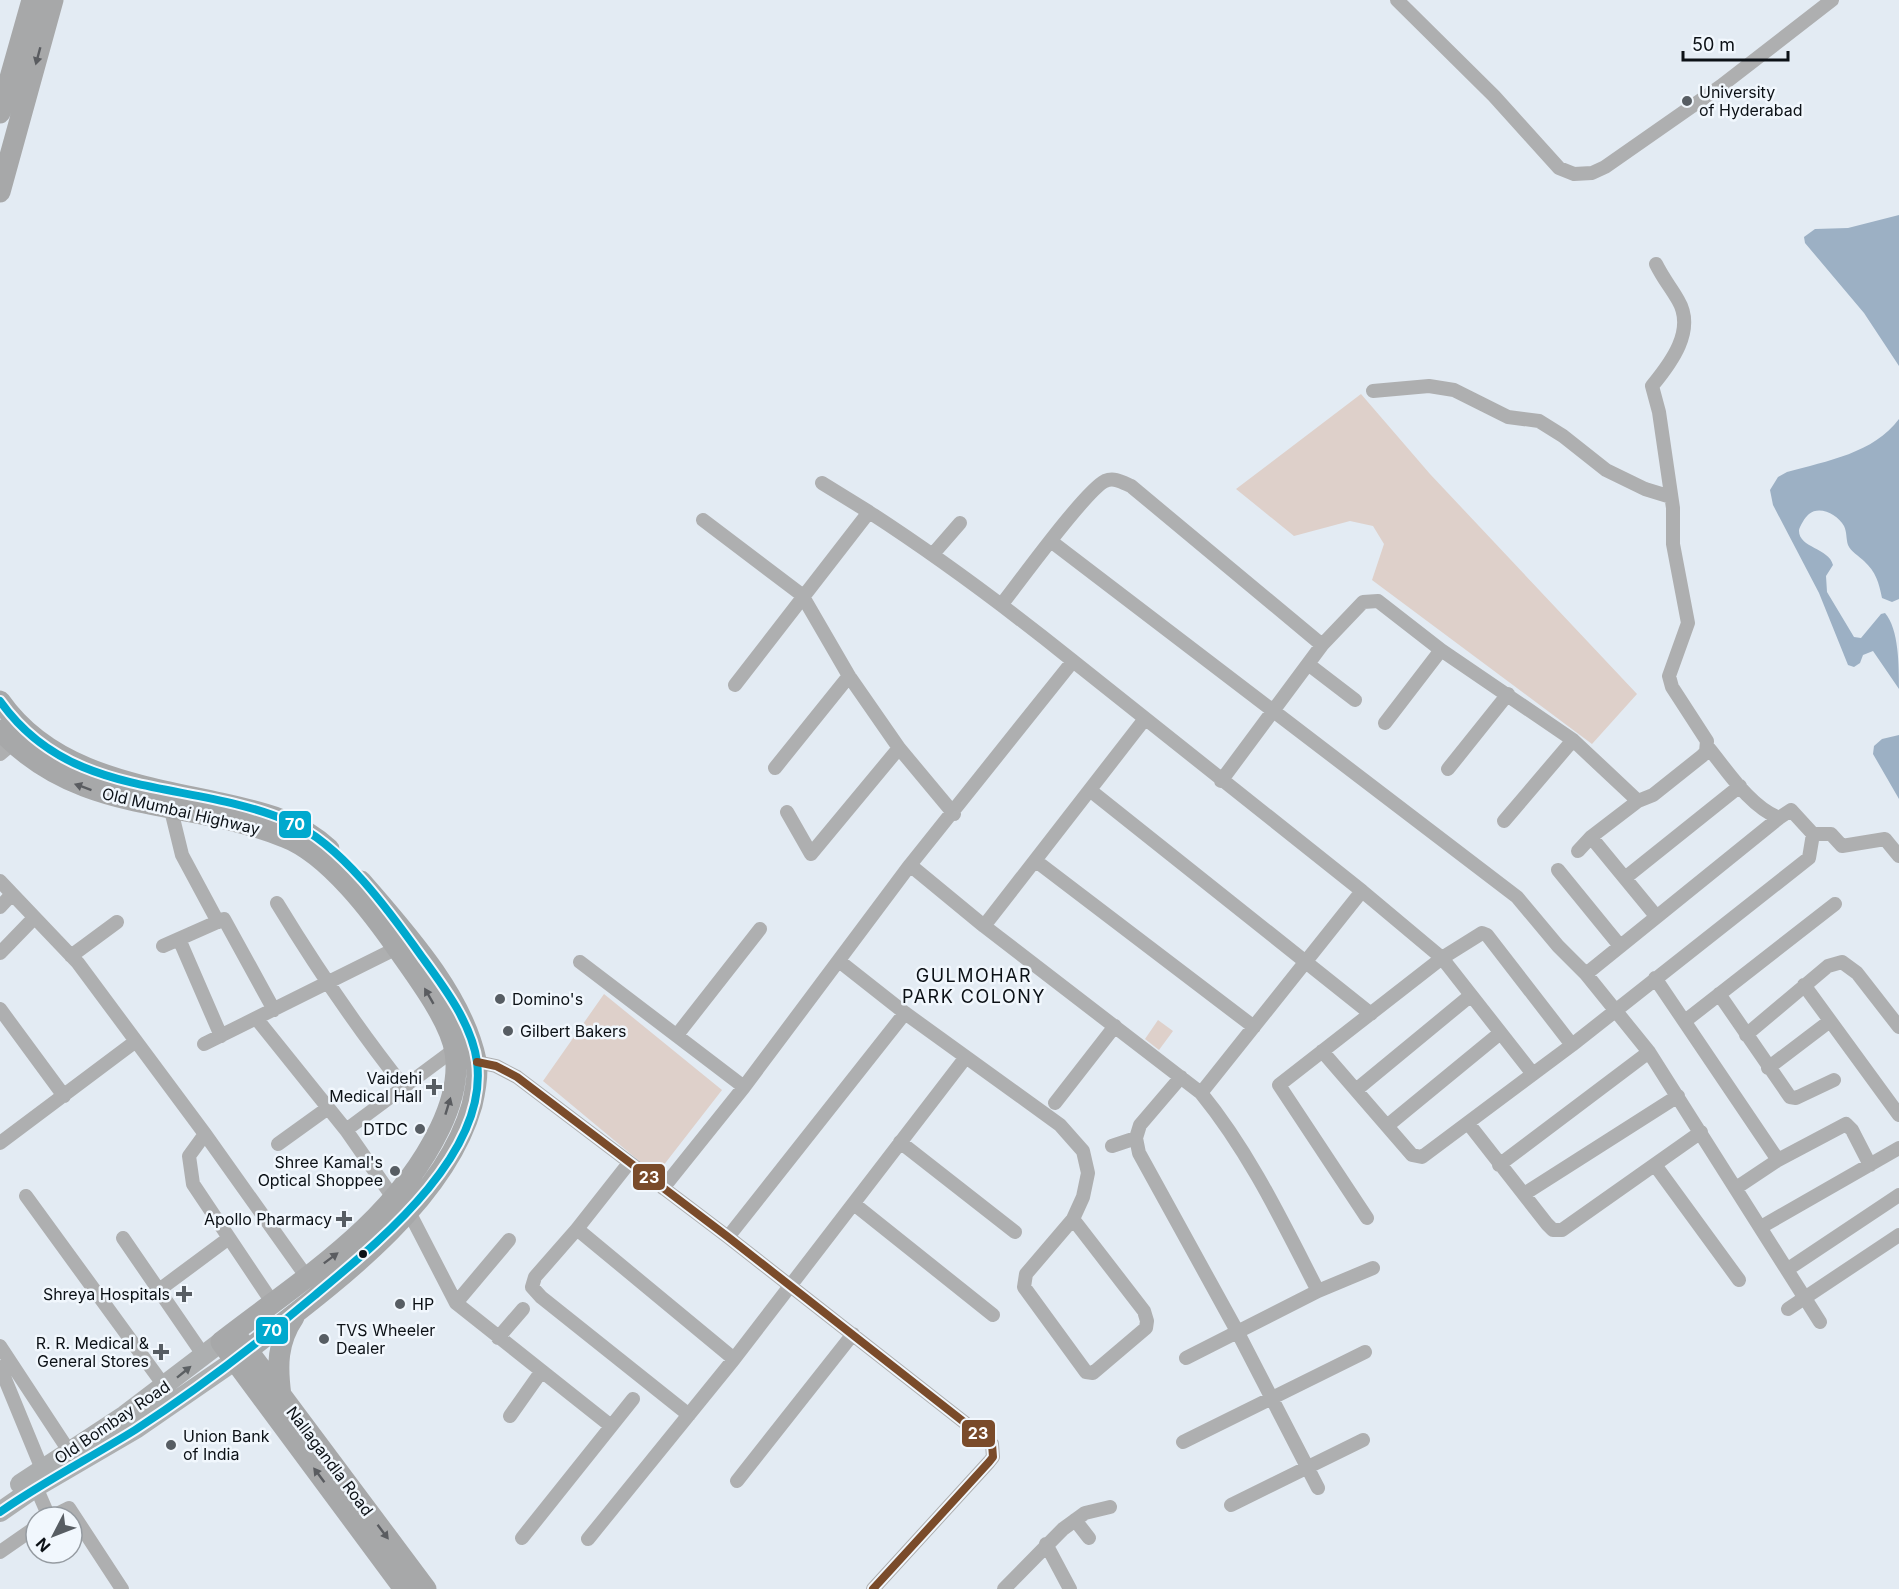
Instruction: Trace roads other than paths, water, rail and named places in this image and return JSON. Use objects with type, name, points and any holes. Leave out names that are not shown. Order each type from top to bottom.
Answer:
[{"type":"main road","points":[[0,113],[32,0]]},
{"type":"main road","points":[[0,192],[5,155],[53,0]]},
{"type":"main road","name":"Old Mumbai Highway","points":[[0,701],[39,743],[83,768],[115,779],[267,813],[294,824],[320,840],[362,882],[410,940],[435,974],[466,1030]]},
{"type":"main road","name":"Old Mumbai Highway","points":[[4,743],[75,784],[106,795],[261,828],[287,838],[310,851],[352,892],[398,948],[441,1018],[454,1049]]},
{"type":"main road","name":"Old Bombay Road","points":[[241,1355],[354,1264],[401,1206],[449,1158],[466,1124],[475,1094],[477,1062],[466,1030]]},
{"type":"main road","name":"Old Bombay Road","points":[[0,1499],[39,1478],[69,1450],[165,1387],[370,1225],[401,1206],[445,1117],[453,1092],[456,1066],[454,1049]]},
{"type":"main road","points":[[281,1396],[278,1356],[288,1327],[299,1308]]},
{"type":"main road","points":[[0,1512],[39,1478],[137,1428],[241,1355],[228,1337]]},
{"type":"main road","name":"Nallagandla Road","points":[[241,1355],[281,1396],[426,1589]]},
{"type":"main road","name":"Nallagandla Road","points":[[241,1355],[404,1589]]},
{"type":"street","points":[[1397,0],[1494,96],[1559,168],[1574,174],[1592,173],[1605,166],[1721,86],[1832,0]]},
{"type":"street","points":[[1578,851],[1591,837],[1638,801],[1653,795],[1702,756],[1707,746],[1707,741],[1672,687],[1669,676],[1689,622],[1673,544],[1671,497],[1659,412],[1652,386],[1673,360],[1686,318],[1678,300],[1666,286],[1656,264]]},
{"type":"street","points":[[1373,391],[1429,386],[1454,390],[1508,417],[1539,421],[1563,436],[1606,470],[1645,489],[1671,497]]},
{"type":"street","points":[[1002,604],[1096,487],[1106,481],[1119,480],[1131,486],[1322,645]]},
{"type":"street","points":[[822,483],[933,554],[1002,604],[1144,720],[1362,891],[1442,958],[1499,1034],[1533,1074]]},
{"type":"street","points":[[735,685],[868,512]]},
{"type":"street","points":[[703,520],[802,596],[849,676],[899,748],[954,814]]},
{"type":"street","points":[[933,554],[960,524]]},
{"type":"street","points":[[1052,542],[1517,897],[1558,946],[1586,974],[1649,1052],[1820,1322]]},
{"type":"street","points":[[1221,781],[1322,645],[1357,607],[1369,600],[1378,601],[1491,686],[1508,694],[1573,740],[1638,801]]},
{"type":"street","points":[[1385,723],[1441,650]]},
{"type":"street","points":[[663,1188],[744,1087],[910,866],[954,814],[1073,661]]},
{"type":"street","points":[[1308,664],[1355,700]]},
{"type":"street","points":[[775,768],[849,676]]},
{"type":"street","points":[[1448,769],[1508,694]]},
{"type":"street","points":[[984,926],[1144,720]]},
{"type":"street","points":[[1504,821],[1573,740]]},
{"type":"street","points":[[1707,746],[1740,786],[1769,814],[1779,818]]},
{"type":"street","points":[[787,812],[811,854],[899,748]]},
{"type":"street","points":[[1625,878],[1740,786]]},
{"type":"street","points":[[1091,791],[1371,1014]]},
{"type":"street","points":[[171,810],[182,855],[218,922]]},
{"type":"street","points":[[1586,974],[1791,810],[1814,834],[1831,834],[1842,846],[1885,839],[1899,856]]},
{"type":"street","points":[[1322,1051],[1412,1155],[1422,1157],[1572,1045],[1809,858],[1814,834]]},
{"type":"street","points":[[1591,837],[1656,916]]},
{"type":"street","points":[[1036,861],[1254,1027]]},
{"type":"street","points":[[910,866],[1201,1093],[1229,1127],[1251,1164],[1318,1291]]},
{"type":"street","points":[[1557,870],[1620,946]]},
{"type":"street","points":[[0,881],[71,956],[205,1134],[306,1276]]},
{"type":"street","points":[[1201,1093],[1362,891]]},
{"type":"street","points":[[0,907],[12,894]]},
{"type":"street","points":[[277,903],[327,984],[365,1039],[404,1087]]},
{"type":"street","points":[[1685,1021],[1835,904]]},
{"type":"street","points":[[0,953],[34,918]]},
{"type":"street","points":[[163,946],[224,919],[274,1010]]},
{"type":"street","points":[[71,956],[117,922]]},
{"type":"street","points":[[677,1035],[760,929]]},
{"type":"street","points":[[1367,1218],[1279,1085],[1442,958],[1477,934],[1487,935],[1572,1045]]},
{"type":"street","points":[[179,939],[221,1036]]},
{"type":"street","points":[[204,1044],[398,948]]},
{"type":"street","points":[[839,961],[905,1014],[1060,1125],[1083,1151],[1088,1173],[1083,1197],[1073,1218],[1039,1255],[1026,1274],[1024,1287],[1086,1372],[1093,1373],[1146,1328],[1147,1321],[1144,1311],[1073,1218]]},
{"type":"street","points":[[580,962],[744,1087]]},
{"type":"street","points":[[1746,1035],[1828,966],[1842,962],[1857,973],[1899,1027]]},
{"type":"street","points":[[1655,978],[1778,1160]]},
{"type":"street","points":[[1804,985],[1899,1115]]},
{"type":"street","points":[[1719,994],[1787,1094],[1793,1098],[1834,1080]]},
{"type":"street","points":[[1356,1090],[1470,996]]},
{"type":"street","points":[[0,1009],[64,1096]]},
{"type":"street","points":[[728,1237],[905,1014]]},
{"type":"street","points":[[256,1018],[346,1131],[401,1206],[456,1303],[611,1426]]},
{"type":"street","points":[[1768,1068],[1830,1021]]},
{"type":"street","points":[[1055,1103],[1115,1026]]},
{"type":"street","points":[[1387,1126],[1499,1034]]},
{"type":"street","points":[[0,1143],[136,1041]]},
{"type":"street","points":[[346,1131],[454,1049]]},
{"type":"street","points":[[1499,1165],[1649,1052]]},
{"type":"street","points":[[588,1539],[734,1359],[966,1057]]},
{"type":"street","points":[[477,1062],[496,1066],[517,1077],[728,1237],[992,1444],[993,1457],[989,1462],[873,1589]]},
{"type":"street","points":[[1181,1077],[1140,1125],[1136,1138],[1139,1153],[1237,1331],[1318,1488]]},
{"type":"street","points":[[1524,1194],[1678,1096]]},
{"type":"street","points":[[279,1144],[328,1108]]},
{"type":"street","points":[[1468,1123],[1552,1230],[1562,1230],[1701,1132]]},
{"type":"street","points":[[1736,1188],[1778,1160],[1845,1124],[1852,1130],[1870,1165]]},
{"type":"street","points":[[205,1134],[189,1156],[189,1169],[193,1184],[272,1302]]},
{"type":"street","points":[[1112,1146],[1136,1138]]},
{"type":"street","points":[[900,1142],[1015,1232]]},
{"type":"street","points":[[1761,1227],[1899,1148]]},
{"type":"street","points":[[630,1163],[535,1277],[532,1287],[542,1298],[689,1415]]},
{"type":"street","points":[[1655,1165],[1739,1280]]},
{"type":"street","points":[[1788,1269],[1899,1195]]},
{"type":"street","points":[[26,1196],[165,1387]]},
{"type":"street","points":[[854,1204],[993,1315]]},
{"type":"street","points":[[577,1229],[734,1359]]},
{"type":"street","points":[[1788,1309],[1899,1235]]},
{"type":"street","points":[[123,1238],[204,1356]]},
{"type":"street","points":[[159,1290],[229,1239]]},
{"type":"street","points":[[456,1303],[509,1240]]},
{"type":"street","points":[[1186,1358],[1318,1291],[1373,1268]]},
{"type":"street","points":[[498,1338],[523,1309]]},
{"type":"street","points":[[737,1481],[853,1334]]},
{"type":"street","points":[[0,1346],[69,1450]]},
{"type":"street","points":[[1183,1442],[1365,1352]]},
{"type":"street","points":[[0,1367],[47,1505]]},
{"type":"street","points":[[510,1416],[541,1372]]},
{"type":"street","points":[[522,1538],[633,1399]]},
{"type":"street","points":[[1231,1505],[1363,1440]]},
{"type":"street","points":[[1004,1589],[1046,1544],[1084,1513],[1110,1507]]},
{"type":"street","points":[[1075,1520],[1089,1538]]},
{"type":"street","points":[[84,1531],[122,1589]]},
{"type":"street","points":[[2,1545],[24,1533]]},
{"type":"street","points":[[1046,1544],[1070,1589]]},
{"type":"water","points":[[1899,215],[1899,366],[1864,313],[1805,243],[1804,237],[1815,229],[1848,228]]},
{"type":"water","points":[[1899,419],[1899,599],[1892,602],[1882,598],[1874,574],[1849,547],[1844,526],[1833,515],[1823,511],[1813,511],[1806,517],[1799,530],[1803,541],[1830,559],[1833,565],[1826,576],[1827,592],[1854,637],[1861,638],[1881,614],[1885,613],[1890,620],[1896,638],[1899,689],[1873,651],[1863,655],[1860,663],[1854,667],[1848,665],[1819,593],[1773,505],[1770,490],[1778,477],[1787,472],[1863,448],[1889,431]]},
{"type":"water","points":[[1899,735],[1899,799],[1873,754],[1874,746],[1882,739]]},
{"type":"place","name":"University of Hyderabad","points":[[1687,101]]},
{"type":"place","name":"Domino's","points":[[500,999]]},
{"type":"place","name":"Gilbert Bakers","points":[[508,1031]]},
{"type":"place","name":"Vaidehi Medical Hall","points":[[434,1087]]},
{"type":"place","name":"DTDC","points":[[420,1129]]},
{"type":"place","name":"Shree Kamal's Optical Shoppee","points":[[395,1171]]},
{"type":"place","name":"Apollo Pharmacy","points":[[344,1219]]},
{"type":"place","name":"Shreya Hospitals","points":[[184,1294]]},
{"type":"place","name":"HP","points":[[400,1304]]},
{"type":"place","name":"TVS Wheeler Dealer","points":[[324,1339]]},
{"type":"place","name":"R. R. Medical & General Stores","points":[[161,1352]]},
{"type":"place","name":"Union Bank of India","points":[[171,1445]]},
{"type":"district","name":"GULMOHAR PARK COLONY","points":[[974,986]]}]
